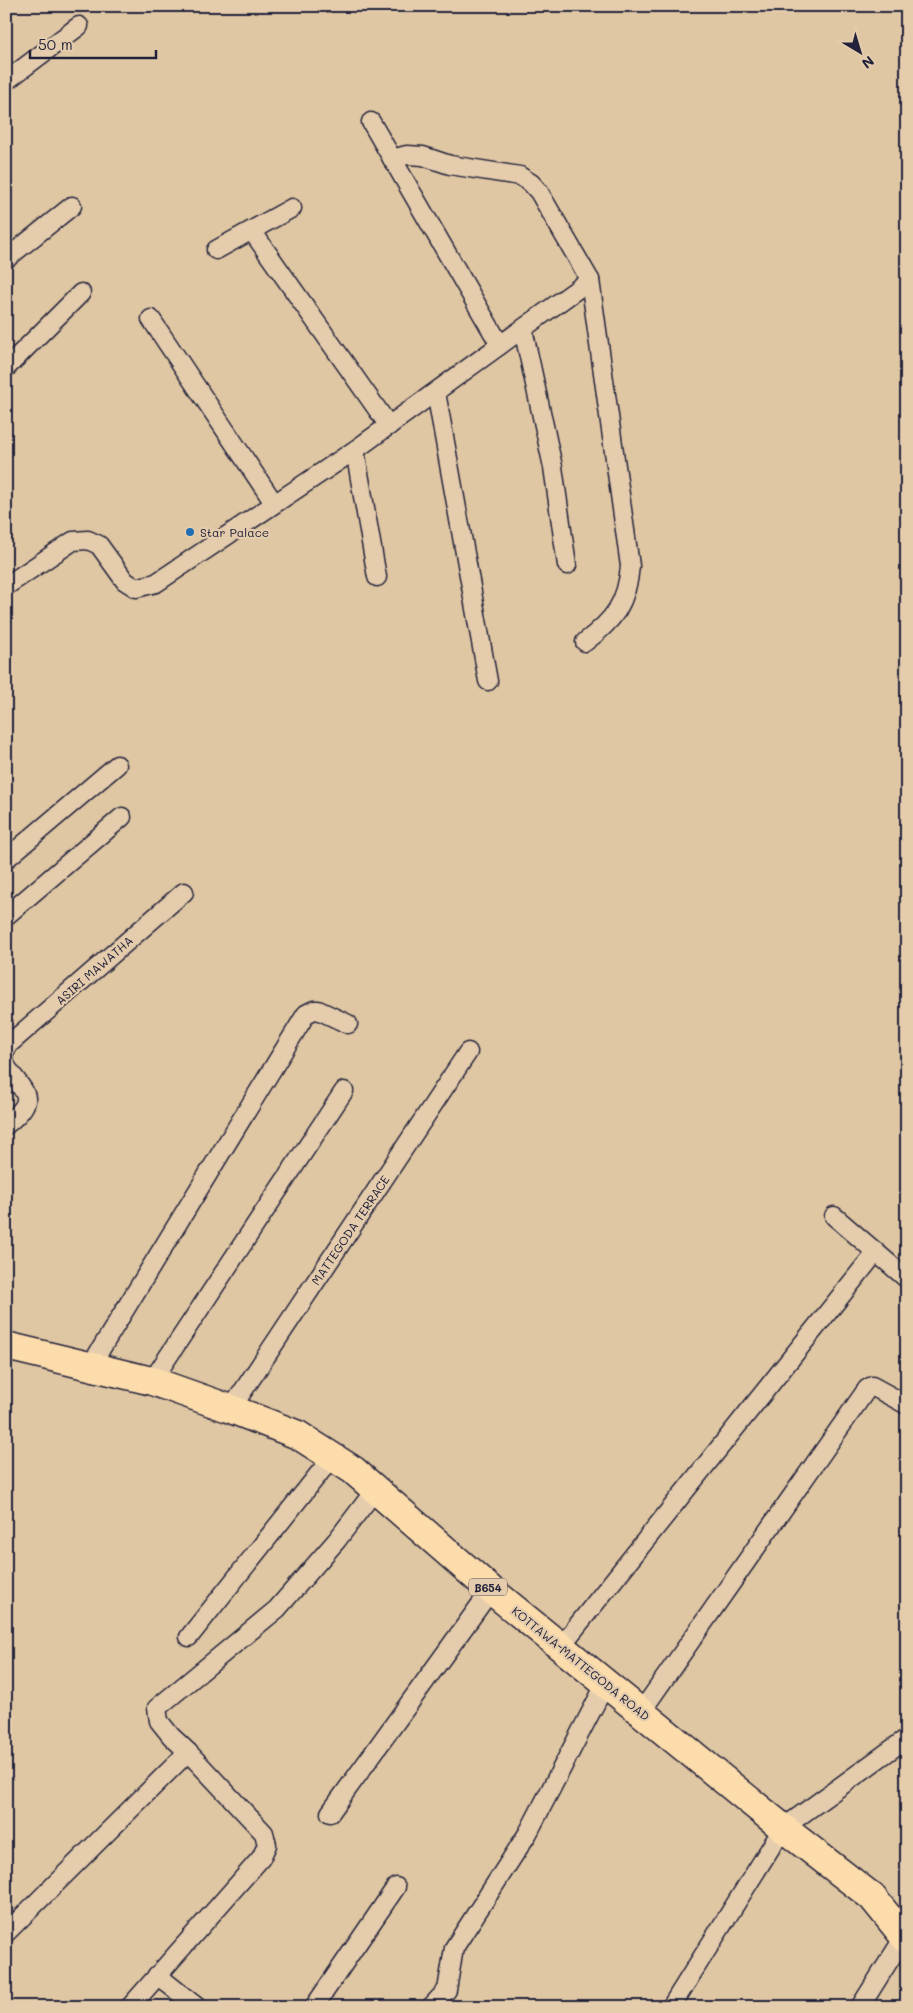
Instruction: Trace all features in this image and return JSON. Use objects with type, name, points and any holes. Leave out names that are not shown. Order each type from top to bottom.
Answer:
[{"type":"main road","name":"KOTTAWA-MATTEGODA ROAD","points":[[6,1346],[152,1381],[298,1435],[333,1456],[353,1470],[490,1590],[606,1682],[783,1828],[872,1897],[905,1939]]},
{"type":"street","points":[[6,81],[79,26]]},
{"type":"street","points":[[371,122],[500,345]]},
{"type":"street","points":[[392,159],[407,155],[423,156],[450,165],[520,176],[531,183],[539,192],[590,280],[630,566],[629,581],[618,609],[606,626],[585,642]]},
{"type":"street","points":[[6,259],[72,206]]},
{"type":"street","points":[[216,250],[292,208]]},
{"type":"street","points":[[252,231],[388,426]]},
{"type":"street","points":[[6,586],[74,541],[88,540],[99,545],[125,581],[136,588],[156,584],[355,450],[590,280]]},
{"type":"street","points":[[6,368],[81,293]]},
{"type":"street","points":[[151,319],[274,504]]},
{"type":"street","points":[[523,329],[554,467],[567,564]]},
{"type":"street","points":[[436,392],[488,681]]},
{"type":"street","points":[[355,450],[377,577]]},
{"type":"street","points":[[6,859],[117,765]]},
{"type":"street","points":[[6,916],[122,817]]},
{"type":"street","name":"ASIRI MAWATHA","points":[[6,1050],[8,1045],[184,892]]},
{"type":"street","points":[[91,1365],[306,1014],[318,1010],[348,1024]]},
{"type":"street","name":"MATTEGODA TERRACE","points":[[231,1409],[468,1052]]},
{"type":"street","points":[[6,1066],[26,1092],[27,1098],[27,1103],[23,1109],[6,1125]]},
{"type":"street","points":[[152,1381],[344,1091]]},
{"type":"street","points":[[834,1216],[907,1279]]},
{"type":"street","points":[[561,1646],[876,1252]]},
{"type":"street","points":[[641,1712],[867,1389],[872,1386],[878,1388],[907,1405]]},
{"type":"street","points":[[189,1638],[333,1456]]},
{"type":"street","points":[[130,2007],[261,1858],[267,1845],[264,1833],[171,1736],[159,1721],[157,1708],[277,1610],[375,1490]]},
{"type":"street","points":[[330,1813],[490,1590]]},
{"type":"street","points":[[431,2007],[447,1990],[454,1948],[528,1833],[606,1682]]},
{"type":"street","points":[[671,2007],[783,1828],[907,1738]]},
{"type":"street","points":[[6,1933],[188,1752]]},
{"type":"street","points":[[314,2007],[396,1887]]},
{"type":"street","points":[[860,2007],[905,1939]]},
{"type":"street","points":[[157,1976],[197,2007]]},
{"type":"place","name":"Star Palace","points":[[190,532]]}]
